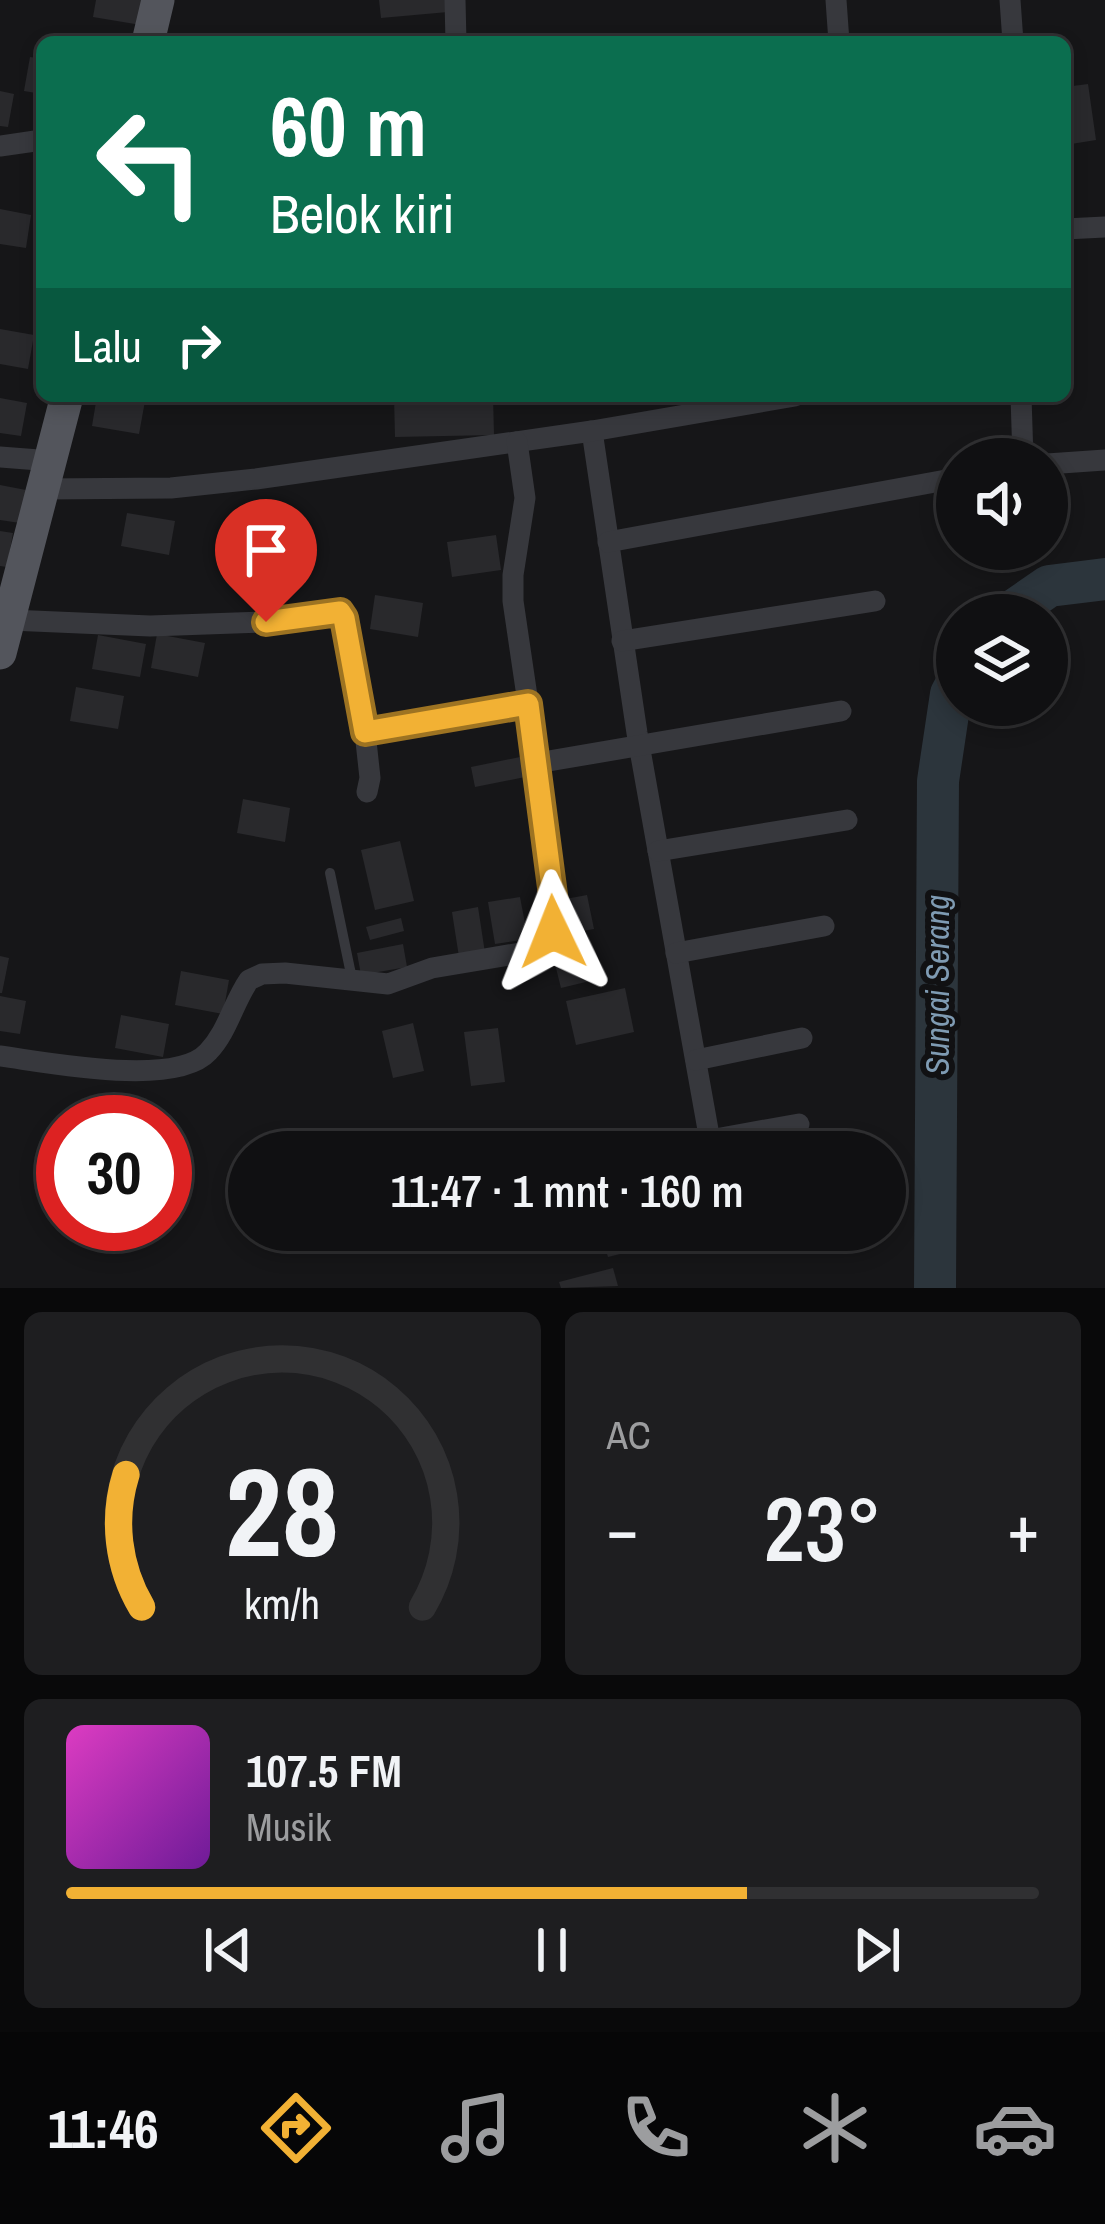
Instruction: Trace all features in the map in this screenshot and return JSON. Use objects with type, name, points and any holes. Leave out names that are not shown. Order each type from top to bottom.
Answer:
[{"type":"main road","points":[[149,36],[158,0]]},
{"type":"main road","points":[[0,653],[65,402]]},
{"type":"street","points":[[454,0],[456,36]]},
{"type":"street","points":[[836,0],[839,36]]},
{"type":"street","points":[[1010,0],[1013,36]]},
{"type":"street","points":[[0,146],[36,141]]},
{"type":"street","points":[[1071,230],[1105,227]]},
{"type":"street","points":[[0,457],[47,475],[171,488],[517,442],[760,402]]},
{"type":"street","points":[[1021,402],[1022,438]]},
{"type":"street","points":[[592,431],[639,746],[708,1131]]},
{"type":"street","points":[[0,1056],[148,1071],[184,1066],[205,1056],[233,1015],[249,980],[262,974],[378,985],[431,968],[544,946],[556,918],[513,601],[525,499],[517,442]]},
{"type":"street","points":[[1068,463],[1105,460]]},
{"type":"street","points":[[608,542],[936,482]]},
{"type":"street","points":[[622,641],[875,601]]},
{"type":"street","points":[[10,620],[150,626],[266,622],[340,612],[365,732],[367,792]]},
{"type":"street","points":[[365,732],[528,704]]},
{"type":"street","points":[[537,763],[841,712]]},
{"type":"street","points":[[658,851],[848,820]]},
{"type":"street","points":[[676,953],[824,926]]},
{"type":"street","points":[[696,1060],[802,1038]]},
{"type":"street","points":[[771,1131],[799,1124]]},
{"type":"lane","points":[[331,873],[352,979]]},
{"type":"building","points":[[96,0],[146,0],[141,25],[93,17]]},
{"type":"building","points":[[379,0],[447,0],[448,12],[381,18]]},
{"type":"building","points":[[30,57],[36,58],[36,93],[24,91]]},
{"type":"building","points":[[1088,84],[1096,140],[1071,144],[1071,86]]},
{"type":"building","points":[[0,91],[14,94],[8,127],[0,126]]},
{"type":"building","points":[[0,209],[31,215],[26,248],[0,244]]},
{"type":"building","points":[[0,329],[34,335],[28,369],[0,364]]},
{"type":"building","points":[[0,398],[27,403],[21,436],[0,433]]},
{"type":"building","points":[[96,402],[145,402],[139,434],[92,426]]},
{"type":"building","points":[[394,402],[493,402],[494,435],[395,437]]},
{"type":"building","points":[[0,485],[26,490],[20,523],[0,520]]},
{"type":"building","points":[[127,513],[175,521],[169,555],[121,546]]},
{"type":"building","points":[[0,531],[13,533],[7,567],[0,566]]},
{"type":"building","points":[[496,535],[501,570],[452,577],[447,542]]},
{"type":"building","points":[[375,595],[423,603],[418,637],[370,629]]},
{"type":"building","points":[[157,634],[205,643],[198,677],[151,668]]},
{"type":"building","points":[[98,635],[146,644],[140,677],[92,669]]},
{"type":"building","points":[[76,687],[124,696],[118,729],[70,721]]},
{"type":"building","points":[[525,756],[530,776],[475,787],[471,767]]},
{"type":"building","points":[[243,799],[290,808],[285,842],[237,833]]},
{"type":"building","points":[[400,841],[414,901],[375,910],[361,850]]},
{"type":"building","points":[[587,895],[594,929],[567,934],[560,900]]},
{"type":"building","points":[[520,897],[528,939],[495,944],[488,902]]},
{"type":"building","points":[[478,907],[485,953],[459,957],[452,912]]},
{"type":"building","points":[[401,918],[404,931],[370,940],[366,927]]},
{"type":"building","points":[[580,941],[590,981],[561,988],[551,948]]},
{"type":"building","points":[[403,944],[407,967],[361,975],[357,953]]},
{"type":"building","points":[[0,956],[9,958],[2,993],[0,993]]},
{"type":"building","points":[[181,971],[229,980],[223,1014],[175,1005]]},
{"type":"building","points":[[625,988],[634,1032],[576,1045],[566,1001]]},
{"type":"building","points":[[0,996],[26,1001],[20,1034],[0,1031]]},
{"type":"building","points":[[121,1015],[169,1024],[163,1057],[115,1048]]},
{"type":"building","points":[[413,1023],[424,1071],[393,1078],[382,1031]]},
{"type":"building","points":[[498,1028],[505,1082],[471,1086],[464,1032]]},
{"type":"building","points":[[613,1268],[618,1286],[561,1288],[559,1282]]},
{"type":"waterway","name":"Sungai Serang","points":[[1037,594],[1049,586],[1105,579]]},
{"type":"waterway","name":"Sungai Serang","points":[[935,1288],[938,781],[946,726]]},
{"type":"route","points":[[266,622],[340,612],[365,732],[528,704],[556,918],[553,932]]}]
